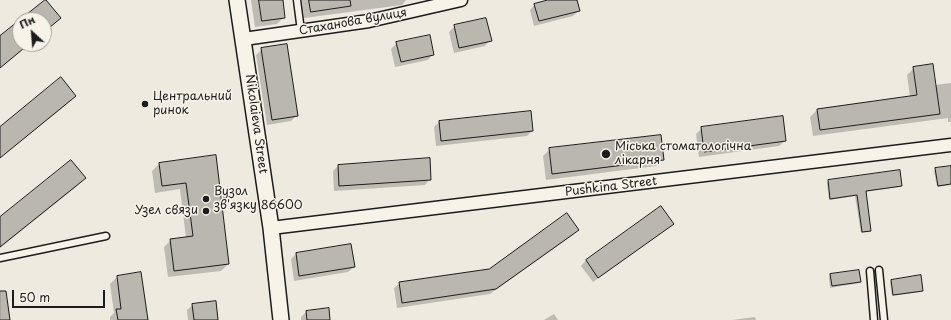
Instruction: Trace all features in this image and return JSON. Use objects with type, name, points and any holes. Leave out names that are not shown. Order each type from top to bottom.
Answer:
[{"type":"street","name":"Nikolaieva Street","points":[[237,0],[271,228],[281,320]]},
{"type":"street","name":"Стаханова вулиця","points":[[244,39],[369,21],[461,0]]},
{"type":"street","name":"Pushkina Street","points":[[271,228],[951,145]]},
{"type":"lane","points":[[297,0],[301,31]]},
{"type":"lane","points":[[0,258],[106,236]]},
{"type":"lane","points":[[879,270],[884,320]]},
{"type":"lane","points":[[870,271],[874,320]]},
{"type":"building","points":[[46,0],[61,18],[52,25],[52,12],[30,12]]},
{"type":"building","points":[[259,0],[283,0],[285,18],[262,21]]},
{"type":"building","points":[[309,0],[350,0],[351,6],[311,12]]},
{"type":"building","points":[[548,0],[577,0],[580,11],[539,21],[534,4]]},
{"type":"building","points":[[486,18],[492,41],[459,48],[454,25]]},
{"type":"building","points":[[12,26],[12,52],[19,52],[0,68],[0,36]]},
{"type":"building","points":[[430,35],[434,55],[401,62],[396,42]]},
{"type":"building","points":[[287,44],[298,116],[272,120],[261,48]]},
{"type":"building","points":[[933,64],[940,114],[820,130],[817,109],[917,95],[913,67]]},
{"type":"building","points":[[61,77],[76,96],[0,158],[0,127]]},
{"type":"building","points":[[531,111],[533,131],[441,141],[439,121]]},
{"type":"building","points":[[783,116],[786,141],[704,152],[701,127]]},
{"type":"building","name":"Міська стоматологічна лікарня","points":[[661,135],[664,160],[552,174],[549,148]]},
{"type":"building","name":"Узел связи","points":[[216,155],[229,264],[174,271],[170,239],[193,236],[186,183],[162,186],[159,163]]},
{"type":"building","points":[[430,158],[431,180],[339,186],[338,165]]},
{"type":"building","points":[[71,160],[86,178],[0,247],[0,217]]},
{"type":"building","points":[[951,166],[951,184],[938,186],[935,168]]},
{"type":"building","points":[[900,170],[902,186],[866,191],[871,231],[862,232],[857,195],[830,199],[828,180]]},
{"type":"building","points":[[661,206],[674,224],[598,278],[586,260]]},
{"type":"building","points":[[567,213],[579,230],[496,289],[402,303],[399,282],[489,269]]},
{"type":"building","points":[[351,244],[355,267],[299,276],[296,253]]},
{"type":"building","points":[[859,270],[861,282],[832,286],[830,274]]},
{"type":"building","points":[[141,272],[148,320],[118,320],[116,309],[121,309],[117,276]]},
{"type":"building","points":[[921,275],[923,291],[893,295],[891,280]]},
{"type":"building","points":[[0,291],[6,291],[10,320],[0,320]]},
{"type":"building","points":[[216,301],[218,320],[194,320],[192,304]]},
{"type":"building","points":[[329,308],[330,320],[307,320],[306,311]]},
{"type":"place","name":"Центральний ринок","points":[[145,104]]},
{"type":"place","name":"Міська стоматологічна лікарня","points":[[606,154]]},
{"type":"place","name":"Вузол зв'язку 86600","points":[[206,199]]},
{"type":"place","name":"Узел связи","points":[[206,211]]}]
